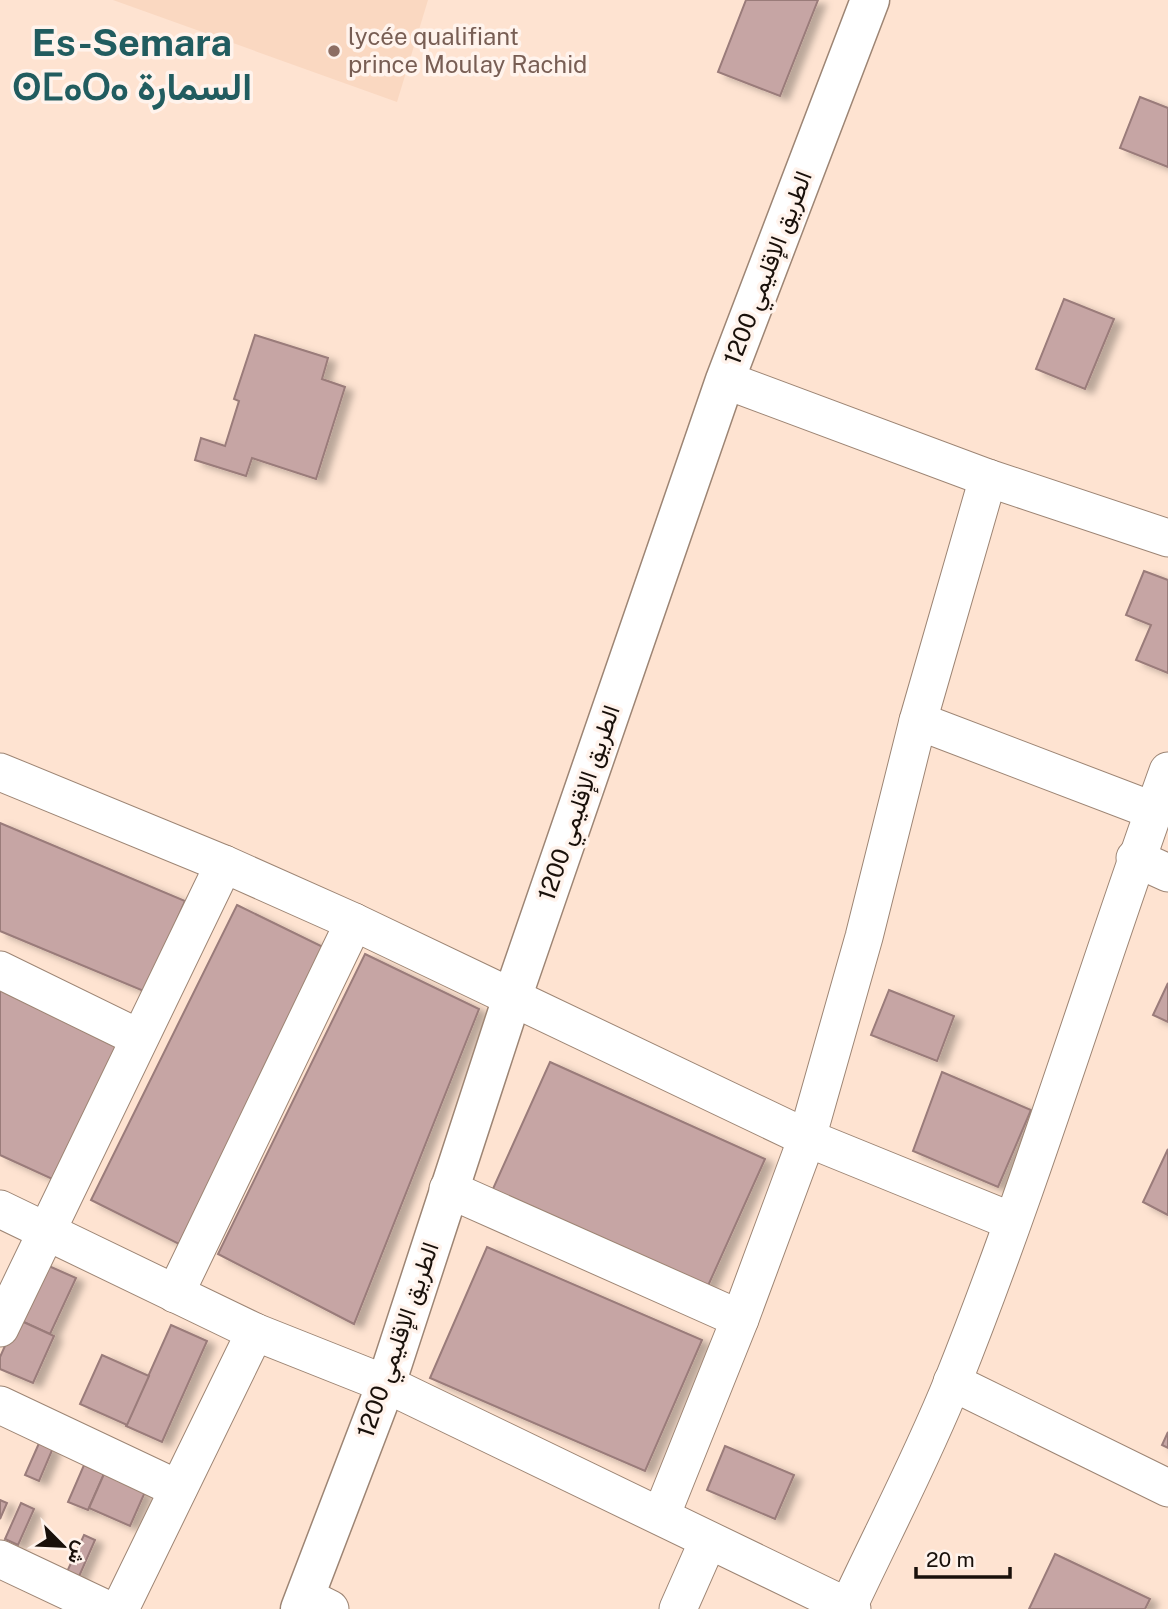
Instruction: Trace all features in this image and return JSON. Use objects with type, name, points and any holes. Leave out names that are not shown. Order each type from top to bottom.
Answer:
[{"type":"street","name":"الطريق الإقليمي 1200","points":[[312,1605],[512,998],[725,380],[870,0]]},
{"type":"street","points":[[725,380],[988,478],[1168,538]]},
{"type":"street","points":[[661,1516],[740,1319],[807,1138],[864,937],[918,721],[988,478]]},
{"type":"street","points":[[918,721],[1154,811]]},
{"type":"street","points":[[0,1209],[255,1332],[386,1384],[850,1608],[952,1382],[1081,1028],[1152,865],[1154,811],[1168,771]]},
{"type":"street","points":[[0,772],[224,864],[354,922],[807,1138],[1011,1221]]},
{"type":"street","points":[[0,1328],[224,864]]},
{"type":"street","points":[[175,1294],[354,922]]},
{"type":"street","points":[[0,970],[139,1038]]},
{"type":"street","points":[[449,1189],[740,1319]]},
{"type":"street","points":[[120,1609],[255,1332]]},
{"type":"street","points":[[952,1382],[1168,1488]]},
{"type":"street","points":[[0,1405],[178,1489]]},
{"type":"street","points":[[678,1609],[708,1541]]},
{"type":"street","points":[[0,1559],[106,1609]]},
{"type":"shaded area","name":"lycée qualifiant prince Moulay Rachid","points":[[113,0],[428,0],[397,102]]},
{"type":"building","points":[[746,0],[818,0],[780,96],[718,72]]},
{"type":"building","points":[[1140,97],[1168,108],[1168,167],[1120,148]]},
{"type":"building","points":[[1064,299],[1114,319],[1085,389],[1036,369]]},
{"type":"building","points":[[255,335],[328,358],[322,379],[345,387],[316,479],[252,458],[246,476],[195,460],[201,438],[225,446],[239,401],[234,399]]},
{"type":"building","points":[[1144,571],[1168,580],[1168,673],[1136,660],[1151,625],[1126,615]]},
{"type":"building","points":[[0,823],[185,901],[146,992],[0,931]]},
{"type":"building","points":[[237,905],[325,948],[179,1244],[91,1200]]},
{"type":"building","points":[[365,954],[479,1009],[354,1324],[218,1254]]},
{"type":"building","points":[[1168,983],[1168,1022],[1153,1015]]},
{"type":"building","points":[[0,987],[126,1046],[61,1183],[0,1155]]},
{"type":"building","points":[[889,990],[954,1016],[937,1061],[871,1035]]},
{"type":"building","points":[[550,1062],[765,1159],[707,1288],[492,1191]]},
{"type":"building","points":[[942,1072],[1031,1110],[998,1187],[913,1151]]},
{"type":"building","points":[[1168,1149],[1168,1215],[1143,1202]]},
{"type":"building","points":[[487,1247],[702,1340],[645,1471],[430,1378]]},
{"type":"building","points":[[42,1263],[76,1278],[50,1334],[17,1319]]},
{"type":"building","points":[[17,1319],[54,1336],[33,1383],[0,1369],[0,1357]]},
{"type":"building","points":[[171,1325],[207,1341],[162,1442],[126,1426]]},
{"type":"building","points":[[102,1355],[149,1376],[127,1425],[80,1404]]},
{"type":"building","points":[[1168,1432],[1168,1448],[1162,1445]]},
{"type":"building","points":[[40,1441],[53,1448],[39,1481],[25,1475]]},
{"type":"building","points":[[725,1446],[794,1475],[775,1519],[707,1490]]},
{"type":"building","points":[[84,1465],[104,1474],[88,1510],[68,1502]]},
{"type":"building","points":[[104,1474],[145,1492],[130,1526],[89,1508]]},
{"type":"building","points":[[0,1500],[7,1503],[0,1519]]},
{"type":"building","points":[[21,1503],[34,1509],[18,1545],[5,1539]]},
{"type":"building","points":[[84,1535],[95,1540],[77,1581],[65,1576]]},
{"type":"building","points":[[1055,1554],[1150,1599],[1145,1609],[1029,1609]]},
{"type":"place","name":"lycée qualifiant prince Moulay Rachid","points":[[334,51]]},
{"type":"district","name":"Es-Semara ⵙⵎⴰⵔⴰ السمارة","points":[[132,65]]}]
